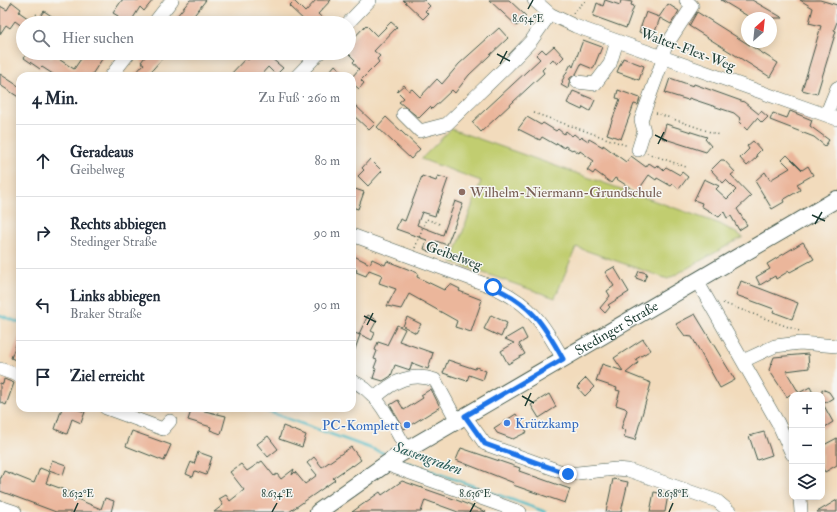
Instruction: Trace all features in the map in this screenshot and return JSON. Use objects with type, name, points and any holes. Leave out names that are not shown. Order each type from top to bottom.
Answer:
[{"type":"main road","name":"Stedinger Straße","points":[[318,512],[396,457],[837,199]]},
{"type":"street","points":[[159,16],[172,0]]},
{"type":"street","points":[[355,16],[370,0]]},
{"type":"street","name":"Walter-Flex-Weg","points":[[534,0],[550,14],[564,21],[832,117]]},
{"type":"street","points":[[638,150],[644,131],[641,120],[664,57],[664,49],[692,6],[686,0]]},
{"type":"street","points":[[403,114],[420,131],[447,124],[531,41],[550,14]]},
{"type":"street","points":[[577,82],[596,84],[610,64],[617,41]]},
{"type":"street","points":[[113,72],[123,60]]},
{"type":"street","points":[[301,72],[312,60]]},
{"type":"street","points":[[832,117],[837,88]]},
{"type":"street","name":"Geibelweg","points":[[356,236],[514,296],[533,313],[546,328],[563,359]]},
{"type":"street","points":[[696,281],[778,423],[789,447]]},
{"type":"street","points":[[743,361],[775,346],[800,343],[837,346]]},
{"type":"street","points":[[0,369],[16,375]]},
{"type":"street","points":[[376,398],[381,393],[410,377],[424,377],[435,380],[461,418],[485,444],[568,474],[616,469],[628,470],[717,501],[730,512]]},
{"type":"street","points":[[356,382],[372,393],[376,398],[396,457],[520,512]]},
{"type":"street","points":[[117,412],[164,429],[170,421]]},
{"type":"street","points":[[800,500],[801,512]]},
{"type":"street","points":[[0,507],[14,512]]},
{"type":"path","points":[[564,21],[586,0]]},
{"type":"path","points":[[644,109],[719,135]]},
{"type":"path","points":[[534,113],[686,167]]},
{"type":"path","points":[[412,257],[426,219],[440,224]]},
{"type":"path","points":[[706,297],[808,334]]},
{"type":"green space","points":[[451,129],[720,224],[743,237],[668,279],[576,247],[555,298],[452,262],[481,181],[421,159]]},
{"type":"building","points":[[122,0],[153,0],[144,11],[140,7],[134,16],[118,16],[113,13]]},
{"type":"building","points":[[190,0],[206,0],[193,16],[177,16]]},
{"type":"building","points":[[316,0],[331,0],[318,14],[320,16],[300,16],[289,6],[294,1],[305,12]]},
{"type":"building","points":[[403,0],[424,0],[430,6],[425,11],[428,14],[423,19]]},
{"type":"building","points":[[489,0],[509,0],[526,16],[517,26]]},
{"type":"building","points":[[605,0],[620,5],[621,0],[632,2],[631,5],[634,6],[626,28],[593,16],[597,3],[603,6]]},
{"type":"building","points":[[721,0],[752,0],[773,12],[741,12]]},
{"type":"building","points":[[800,0],[820,0],[837,5],[837,22],[834,30],[836,31],[817,94],[802,90],[821,26],[809,23],[813,8]]},
{"type":"building","points":[[12,2],[21,9],[19,12],[25,16],[16,16],[16,22],[15,21],[10,28],[6,25],[0,34],[0,6],[7,10]]},
{"type":"building","points":[[668,4],[679,11],[671,24],[660,18],[653,37],[639,32],[646,12],[659,17]]},
{"type":"building","points":[[44,11],[52,16],[40,16]]},
{"type":"building","points":[[697,12],[741,40],[741,48],[754,48],[778,63],[770,77],[689,26]]},
{"type":"building","points":[[777,15],[783,18],[777,18]]},
{"type":"building","points":[[391,22],[397,27],[374,51],[380,56],[377,59],[379,62],[361,80],[364,83],[359,89],[356,86],[356,72],[359,69],[353,62],[356,60],[356,36],[366,25],[377,36]]},
{"type":"building","points":[[499,28],[508,38],[469,75],[455,93],[452,90],[432,109],[430,107],[419,118],[399,102],[404,98],[397,91],[404,85],[409,91],[412,89],[420,97],[437,79],[442,84],[459,64]]},
{"type":"building","points":[[583,40],[602,47],[593,69],[581,64],[576,74],[570,78],[568,89],[561,85],[563,82],[562,81],[571,64],[573,67]]},
{"type":"building","points":[[554,46],[564,57],[557,64],[553,59],[542,70],[544,73],[481,132],[472,122],[540,59],[536,55],[542,49],[546,53]]},
{"type":"building","points":[[623,58],[644,66],[639,80],[617,72]]},
{"type":"building","points":[[27,60],[60,60],[74,69],[80,60],[101,60],[94,72],[50,72],[42,67],[40,69]]},
{"type":"building","points":[[143,60],[161,60],[150,72],[137,72],[144,64],[141,62]]},
{"type":"building","points":[[244,60],[273,60],[283,68],[279,72],[273,72],[268,67],[264,72],[233,72]]},
{"type":"building","points":[[335,65],[343,72],[329,72]]},
{"type":"building","points":[[0,74],[16,84],[16,95],[0,85]]},
{"type":"building","points":[[670,78],[693,86],[694,84],[744,102],[759,114],[761,111],[768,117],[762,123],[757,118],[747,130],[739,122],[741,119],[734,113],[689,98],[688,100],[665,93]]},
{"type":"building","points":[[618,90],[640,98],[638,105],[634,104],[621,139],[607,134],[620,99],[616,98]]},
{"type":"building","points":[[573,91],[595,100],[590,111],[583,107],[582,110],[567,103]]},
{"type":"building","points":[[356,106],[375,124],[369,130],[356,118]]},
{"type":"building","points":[[790,111],[812,120],[810,126],[829,140],[825,146],[814,137],[770,120],[773,113],[787,118]]},
{"type":"building","points":[[386,117],[420,149],[411,159],[377,127]]},
{"type":"building","points":[[527,117],[541,125],[543,123],[556,131],[558,129],[564,134],[566,131],[572,136],[574,134],[580,139],[582,137],[588,141],[589,139],[603,147],[603,145],[626,162],[631,156],[646,167],[649,163],[655,167],[657,165],[663,170],[666,167],[680,175],[682,172],[688,177],[679,189],[673,184],[671,186],[657,178],[656,180],[649,175],[637,192],[615,178],[611,183],[595,171],[593,174],[587,170],[594,161],[580,151],[579,153],[565,146],[564,148],[557,143],[556,145],[542,137],[540,140],[518,129]]},
{"type":"building","points":[[666,124],[707,137],[705,139],[711,146],[706,152],[662,138]]},
{"type":"building","points":[[753,141],[761,150],[756,155],[757,157],[747,166],[740,158],[749,149],[747,146]]},
{"type":"building","points":[[787,155],[802,170],[808,166],[813,175],[797,184],[800,190],[783,200],[784,202],[772,209],[755,181],[765,172],[770,180],[790,168],[782,160]]},
{"type":"building","points":[[370,159],[382,171],[368,186],[358,176],[364,170],[362,168]]},
{"type":"building","points":[[721,160],[724,160],[735,172],[731,175],[751,196],[737,209],[747,225],[739,230],[731,216],[727,218],[724,212],[719,217],[701,206],[702,203],[694,200],[704,179],[719,186],[716,189],[727,199],[736,190],[726,180],[723,183],[711,170]]},
{"type":"building","points":[[422,176],[436,181],[438,176],[448,179],[435,216],[422,212],[417,225],[443,235],[455,201],[463,204],[447,245],[436,241],[431,252],[424,249],[427,240],[396,229],[400,219],[405,221]]},
{"type":"building","points":[[356,189],[364,192],[358,209],[356,208]]},
{"type":"building","points":[[803,242],[814,259],[776,279],[775,276],[760,285],[756,277],[770,269],[767,264]]},
{"type":"building","points":[[356,257],[370,264],[372,259],[385,265],[387,261],[418,273],[417,277],[444,290],[450,284],[460,289],[459,291],[482,300],[471,332],[455,327],[457,321],[409,294],[401,309],[387,306],[396,289],[379,283],[382,275],[369,270],[366,276],[356,272]]},
{"type":"building","points":[[614,267],[629,292],[608,305],[610,307],[605,313],[600,308],[610,296],[607,291],[614,286],[605,272]]},
{"type":"building","points":[[639,271],[647,273],[644,281],[636,278]]},
{"type":"building","points":[[741,281],[798,303],[792,319],[773,312],[774,309],[736,295]]},
{"type":"building","points":[[695,314],[735,380],[720,388],[692,337],[685,336],[676,324]]},
{"type":"building","points":[[368,315],[377,320],[371,331],[375,333],[372,340],[359,334]]},
{"type":"building","points":[[491,315],[507,323],[501,337],[484,329]]},
{"type":"building","points":[[407,317],[421,324],[416,333],[403,326]]},
{"type":"building","points":[[397,325],[405,329],[399,341],[433,353],[428,369],[412,363],[410,370],[395,365],[391,376],[383,381],[373,378],[377,360],[374,359],[377,351],[375,350],[378,342],[387,345]]},
{"type":"building","points":[[522,329],[527,339],[519,344],[525,354],[508,364],[501,351],[514,343],[505,339]]},
{"type":"building","points":[[356,334],[360,335],[356,346]]},
{"type":"building","points":[[643,339],[651,350],[636,359],[638,363],[626,373],[651,383],[635,440],[624,437],[626,430],[621,429],[627,410],[616,405],[620,391],[616,390],[617,388],[596,381],[602,364],[623,371],[614,358]]},
{"type":"building","points":[[16,344],[16,360],[11,358]]},
{"type":"building","points":[[808,354],[809,368],[786,371],[798,392],[789,392],[787,397],[769,370],[774,357]]},
{"type":"building","points":[[448,360],[486,371],[483,380],[469,375],[467,381],[443,373]]},
{"type":"building","points":[[586,378],[594,387],[585,396],[577,387]]},
{"type":"building","points":[[4,379],[14,383],[6,405],[0,402],[0,383],[3,384]]},
{"type":"building","points":[[810,387],[812,392],[801,392]]},
{"type":"building","points":[[431,389],[440,407],[404,429],[390,405],[398,400],[404,410],[423,398],[421,395]]},
{"type":"building","points":[[822,389],[829,392],[833,398],[825,403],[825,392],[822,392]]},
{"type":"building","points":[[549,394],[556,407],[539,418],[531,405]]},
{"type":"building","points":[[825,408],[833,422],[825,427]]},
{"type":"building","points":[[61,412],[85,412],[81,423],[72,419],[67,434],[55,429]]},
{"type":"building","points":[[191,412],[209,412],[226,416],[221,434],[210,430],[211,427],[188,420]]},
{"type":"building","points":[[516,414],[527,432],[513,439],[497,433],[494,428]]},
{"type":"building","points":[[283,426],[306,435],[302,447],[279,439]]},
{"type":"building","points":[[132,431],[171,445],[164,461],[126,446]]},
{"type":"building","points":[[764,432],[772,455],[757,460],[749,436]]},
{"type":"building","points":[[268,436],[278,449],[268,457],[257,444]]},
{"type":"building","points":[[837,438],[837,465],[825,472],[825,464],[825,444]]},
{"type":"building","points":[[351,447],[361,460],[333,478],[335,480],[289,512],[214,512],[223,505],[219,499],[226,495],[230,501],[244,490],[230,472],[241,464],[247,471],[262,461],[274,476],[277,474],[281,479],[294,469],[292,475],[295,472],[305,484],[317,475],[307,463],[314,457],[322,467]]},
{"type":"building","points":[[461,448],[520,468],[519,471],[570,489],[565,503],[513,485],[514,483],[456,460]]},
{"type":"building","points":[[198,452],[212,457],[206,475],[195,471],[193,477],[186,474],[191,462],[194,464]]},
{"type":"building","points":[[52,460],[66,465],[63,475],[49,470]]},
{"type":"building","points":[[40,468],[50,472],[46,483],[73,493],[72,496],[77,499],[101,509],[105,498],[114,501],[111,512],[56,512],[0,491],[0,478],[4,471],[34,483]]},
{"type":"building","points":[[613,479],[628,482],[621,512],[606,512]]},
{"type":"building","points":[[402,481],[486,512],[458,512],[425,500],[421,512],[352,512],[380,492],[382,495]]},
{"type":"building","points":[[654,492],[668,495],[665,512],[650,512]]},
{"type":"building","points":[[837,500],[837,512],[817,512]]},
{"type":"waterway","name":"Sassengraben","points":[[0,315],[16,321]]},
{"type":"waterway","name":"Sassengraben","points":[[269,412],[389,455]]},
{"type":"waterway","name":"Sassengraben","points":[[401,460],[546,512]]},
{"type":"place","name":"Wilhelm-Niermann-Grundschule","points":[[462,192]]},
{"type":"place","name":"Krützkamp","points":[[507,423]]},
{"type":"place","name":"PC-Komplett","points":[[407,425]]},
{"type":"route","points":[[493,287],[514,296],[533,313],[546,328],[563,359],[465,416],[485,444],[568,474]]}]
